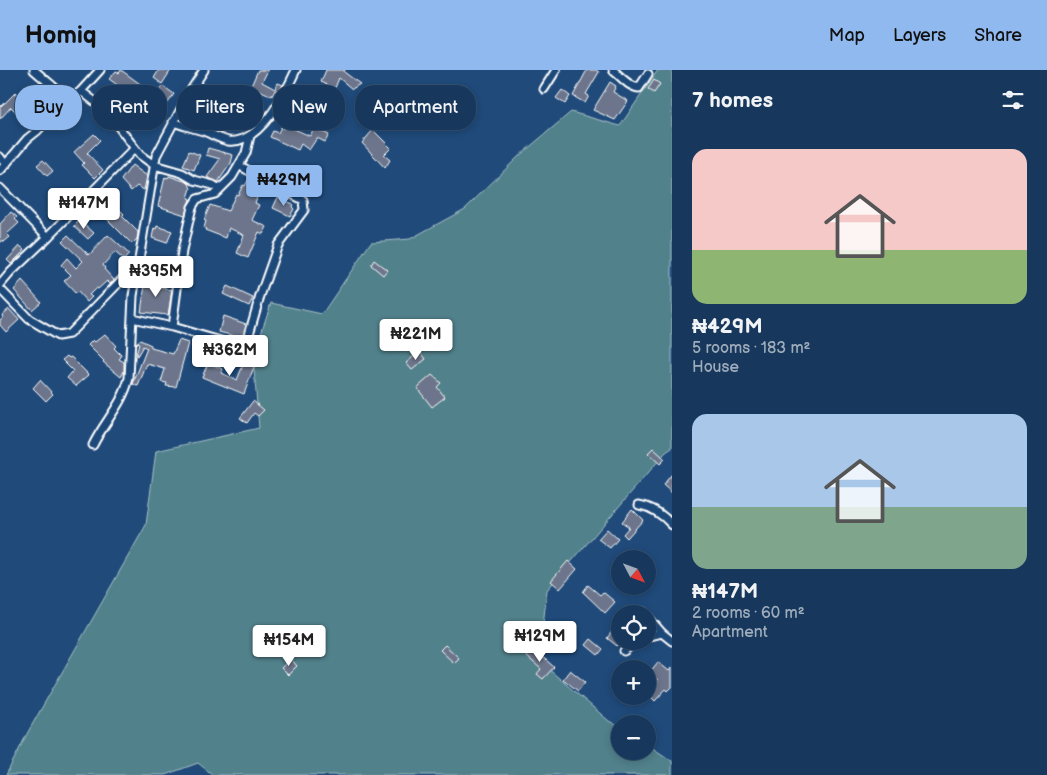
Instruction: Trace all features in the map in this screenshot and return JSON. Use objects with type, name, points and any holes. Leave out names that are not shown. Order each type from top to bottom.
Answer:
[{"type":"street","points":[[34,70],[51,85]]},
{"type":"street","points":[[82,90],[100,70]]},
{"type":"street","points":[[93,445],[127,388],[138,263],[156,156],[173,122],[204,70]]},
{"type":"street","points":[[173,122],[227,140],[242,139],[250,136],[276,107],[296,70]]},
{"type":"street","points":[[544,89],[556,70]]},
{"type":"street","points":[[613,70],[636,88],[639,88],[648,74]]},
{"type":"street","points":[[82,92],[112,118],[134,149],[154,165],[182,173],[194,180],[213,185],[219,189]]},
{"type":"street","points":[[0,171],[27,138],[38,130]]},
{"type":"street","points":[[172,327],[182,251],[192,208],[197,199],[201,196],[212,195],[232,177],[240,166],[250,136]]},
{"type":"street","points":[[134,149],[29,254],[0,287],[29,318],[58,336],[64,336],[73,330],[138,263]]},
{"type":"street","points":[[0,157],[6,165]]},
{"type":"street","points":[[132,318],[172,327],[244,349],[247,346],[260,296],[278,246],[304,207],[303,200],[300,198],[240,166]]},
{"type":"street","points":[[0,188],[48,237]]},
{"type":"street","points":[[639,505],[650,507],[672,525]]},
{"type":"street","points":[[656,626],[672,641]]},
{"type":"street","points":[[656,634],[662,633]]},
{"type":"green space","points":[[658,70],[672,70],[672,448],[666,452],[547,590],[539,661],[611,722],[611,760],[656,760],[656,750],[672,761],[672,775],[213,775],[198,763],[165,775],[6,775],[28,732],[146,525],[156,451],[259,428],[253,357],[271,303],[322,314],[371,242],[410,239],[465,209],[519,156],[571,112],[620,126]]},
{"type":"building","points":[[121,70],[142,85],[117,85],[109,79],[116,71],[119,73]]},
{"type":"building","points":[[159,70],[171,70],[162,84],[154,78]]},
{"type":"building","points":[[258,70],[268,70],[262,82],[273,88],[273,94],[272,96],[263,92],[263,85],[251,85]]},
{"type":"building","points":[[326,70],[345,70],[344,72],[360,84],[355,85],[352,89],[339,78],[336,85],[328,85],[321,82]]},
{"type":"building","points":[[587,70],[599,72],[586,94],[589,96],[585,103],[573,96]]},
{"type":"building","points":[[654,80],[660,84],[654,93],[648,89]]},
{"type":"building","points":[[610,82],[616,86],[613,92],[628,101],[615,120],[593,110]]},
{"type":"building","points":[[167,89],[174,94],[167,102]]},
{"type":"building","points":[[562,90],[570,96],[565,104],[556,98]]},
{"type":"building","points":[[15,93],[15,111],[11,107],[0,119],[0,107]]},
{"type":"building","points":[[280,130],[296,130],[310,136],[313,130],[318,130],[329,135],[325,142],[317,138],[309,150],[301,144],[298,150],[270,137],[273,131],[278,133]]},
{"type":"building","points":[[373,130],[391,148],[384,155],[390,160],[385,168],[362,143]]},
{"type":"building","points":[[94,134],[100,140],[87,153],[103,170],[95,178],[82,165],[84,163],[74,152]]},
{"type":"building","points":[[208,148],[233,155],[231,163],[218,182],[207,177],[220,159],[206,155]]},
{"type":"building","points":[[189,151],[200,155],[194,170],[183,166]]},
{"type":"building","points":[[43,160],[53,171],[47,176],[37,165]]},
{"type":"building","points":[[132,165],[147,176],[144,190],[137,186],[131,191],[121,180]]},
{"type":"building","points":[[169,176],[187,182],[190,185],[188,198],[190,199],[185,215],[158,206],[165,177],[168,178]]},
{"type":"building","points":[[249,178],[272,190],[269,197],[259,192],[255,203],[259,205],[252,220],[267,227],[263,234],[259,232],[248,258],[237,253],[244,235],[229,228],[226,238],[205,230],[206,221],[204,220],[210,205],[228,211],[236,194],[238,195]]},
{"type":"building","points":[[105,195],[124,214],[122,216],[138,232],[137,239],[132,244],[97,206],[100,204],[96,201]]},
{"type":"building","points":[[278,197],[293,204],[292,207],[294,209],[290,216],[273,208]]},
{"type":"building","points":[[11,212],[17,217],[15,219],[19,223],[7,234],[10,237],[0,243],[0,224]]},
{"type":"building","points":[[80,220],[94,233],[88,239],[74,226]]},
{"type":"building","points":[[157,226],[172,231],[167,243],[152,238],[154,228],[156,229]]},
{"type":"building","points":[[68,235],[89,255],[108,235],[129,254],[124,260],[115,252],[103,265],[104,269],[114,280],[110,284],[107,281],[98,289],[96,288],[89,295],[92,297],[87,302],[78,292],[76,294],[64,281],[71,275],[61,265],[67,258],[76,268],[83,261],[62,241]]},
{"type":"building","points":[[20,246],[25,250],[11,264],[7,260]]},
{"type":"building","points":[[374,260],[387,270],[383,275],[371,265]]},
{"type":"building","points":[[146,278],[159,279],[158,287],[172,290],[168,315],[141,312]]},
{"type":"building","points":[[22,281],[41,302],[32,310],[14,290]]},
{"type":"building","points":[[227,286],[253,298],[249,306],[223,294]]},
{"type":"building","points":[[9,309],[19,320],[6,332],[0,325],[0,320],[3,317],[2,315]]},
{"type":"building","points":[[223,316],[246,324],[242,338],[219,332]]},
{"type":"building","points":[[105,334],[116,346],[114,348],[121,355],[119,359],[124,362],[124,371],[121,377],[103,362],[88,345]]},
{"type":"building","points":[[140,340],[151,345],[151,348],[173,354],[179,340],[188,343],[176,387],[166,386],[167,383],[161,382],[165,369],[147,364],[138,386],[133,384],[147,348],[143,346],[136,355],[139,344],[136,343]]},
{"type":"building","points":[[420,351],[426,359],[412,370],[406,363]]},
{"type":"building","points":[[67,356],[71,357],[89,375],[76,386],[67,378],[73,371],[62,360]]},
{"type":"building","points":[[245,360],[255,364],[244,394],[202,377],[208,363],[223,369],[221,373],[237,380]]},
{"type":"building","points":[[432,375],[441,383],[437,387],[445,397],[432,407],[417,388]]},
{"type":"building","points":[[40,380],[53,394],[46,401],[33,388]]},
{"type":"building","points":[[253,401],[264,410],[258,416],[254,413],[247,423],[240,418]]},
{"type":"building","points":[[653,448],[665,459],[660,464],[648,453]]},
{"type":"building","points":[[672,474],[672,493],[663,485]]},
{"type":"building","points":[[632,509],[643,520],[627,538],[623,534],[629,527],[622,522]]},
{"type":"building","points":[[607,529],[618,539],[610,548],[598,539]]},
{"type":"building","points":[[568,561],[577,569],[560,589],[551,581]]},
{"type":"building","points":[[588,585],[600,595],[603,592],[615,602],[605,613],[583,592]]},
{"type":"building","points":[[611,633],[611,641],[607,638]]},
{"type":"building","points":[[591,639],[603,649],[598,655],[586,645]]},
{"type":"building","points":[[445,645],[459,658],[454,663],[440,650]]},
{"type":"building","points":[[531,647],[554,667],[543,679],[537,674],[541,669],[525,655]]},
{"type":"building","points":[[291,659],[297,666],[288,675],[281,668]]},
{"type":"building","points":[[658,662],[669,671],[672,667],[672,687],[668,691],[666,689],[656,700],[656,682],[658,680],[656,678],[656,664]]},
{"type":"building","points":[[570,670],[585,682],[578,691],[563,679]]}]
